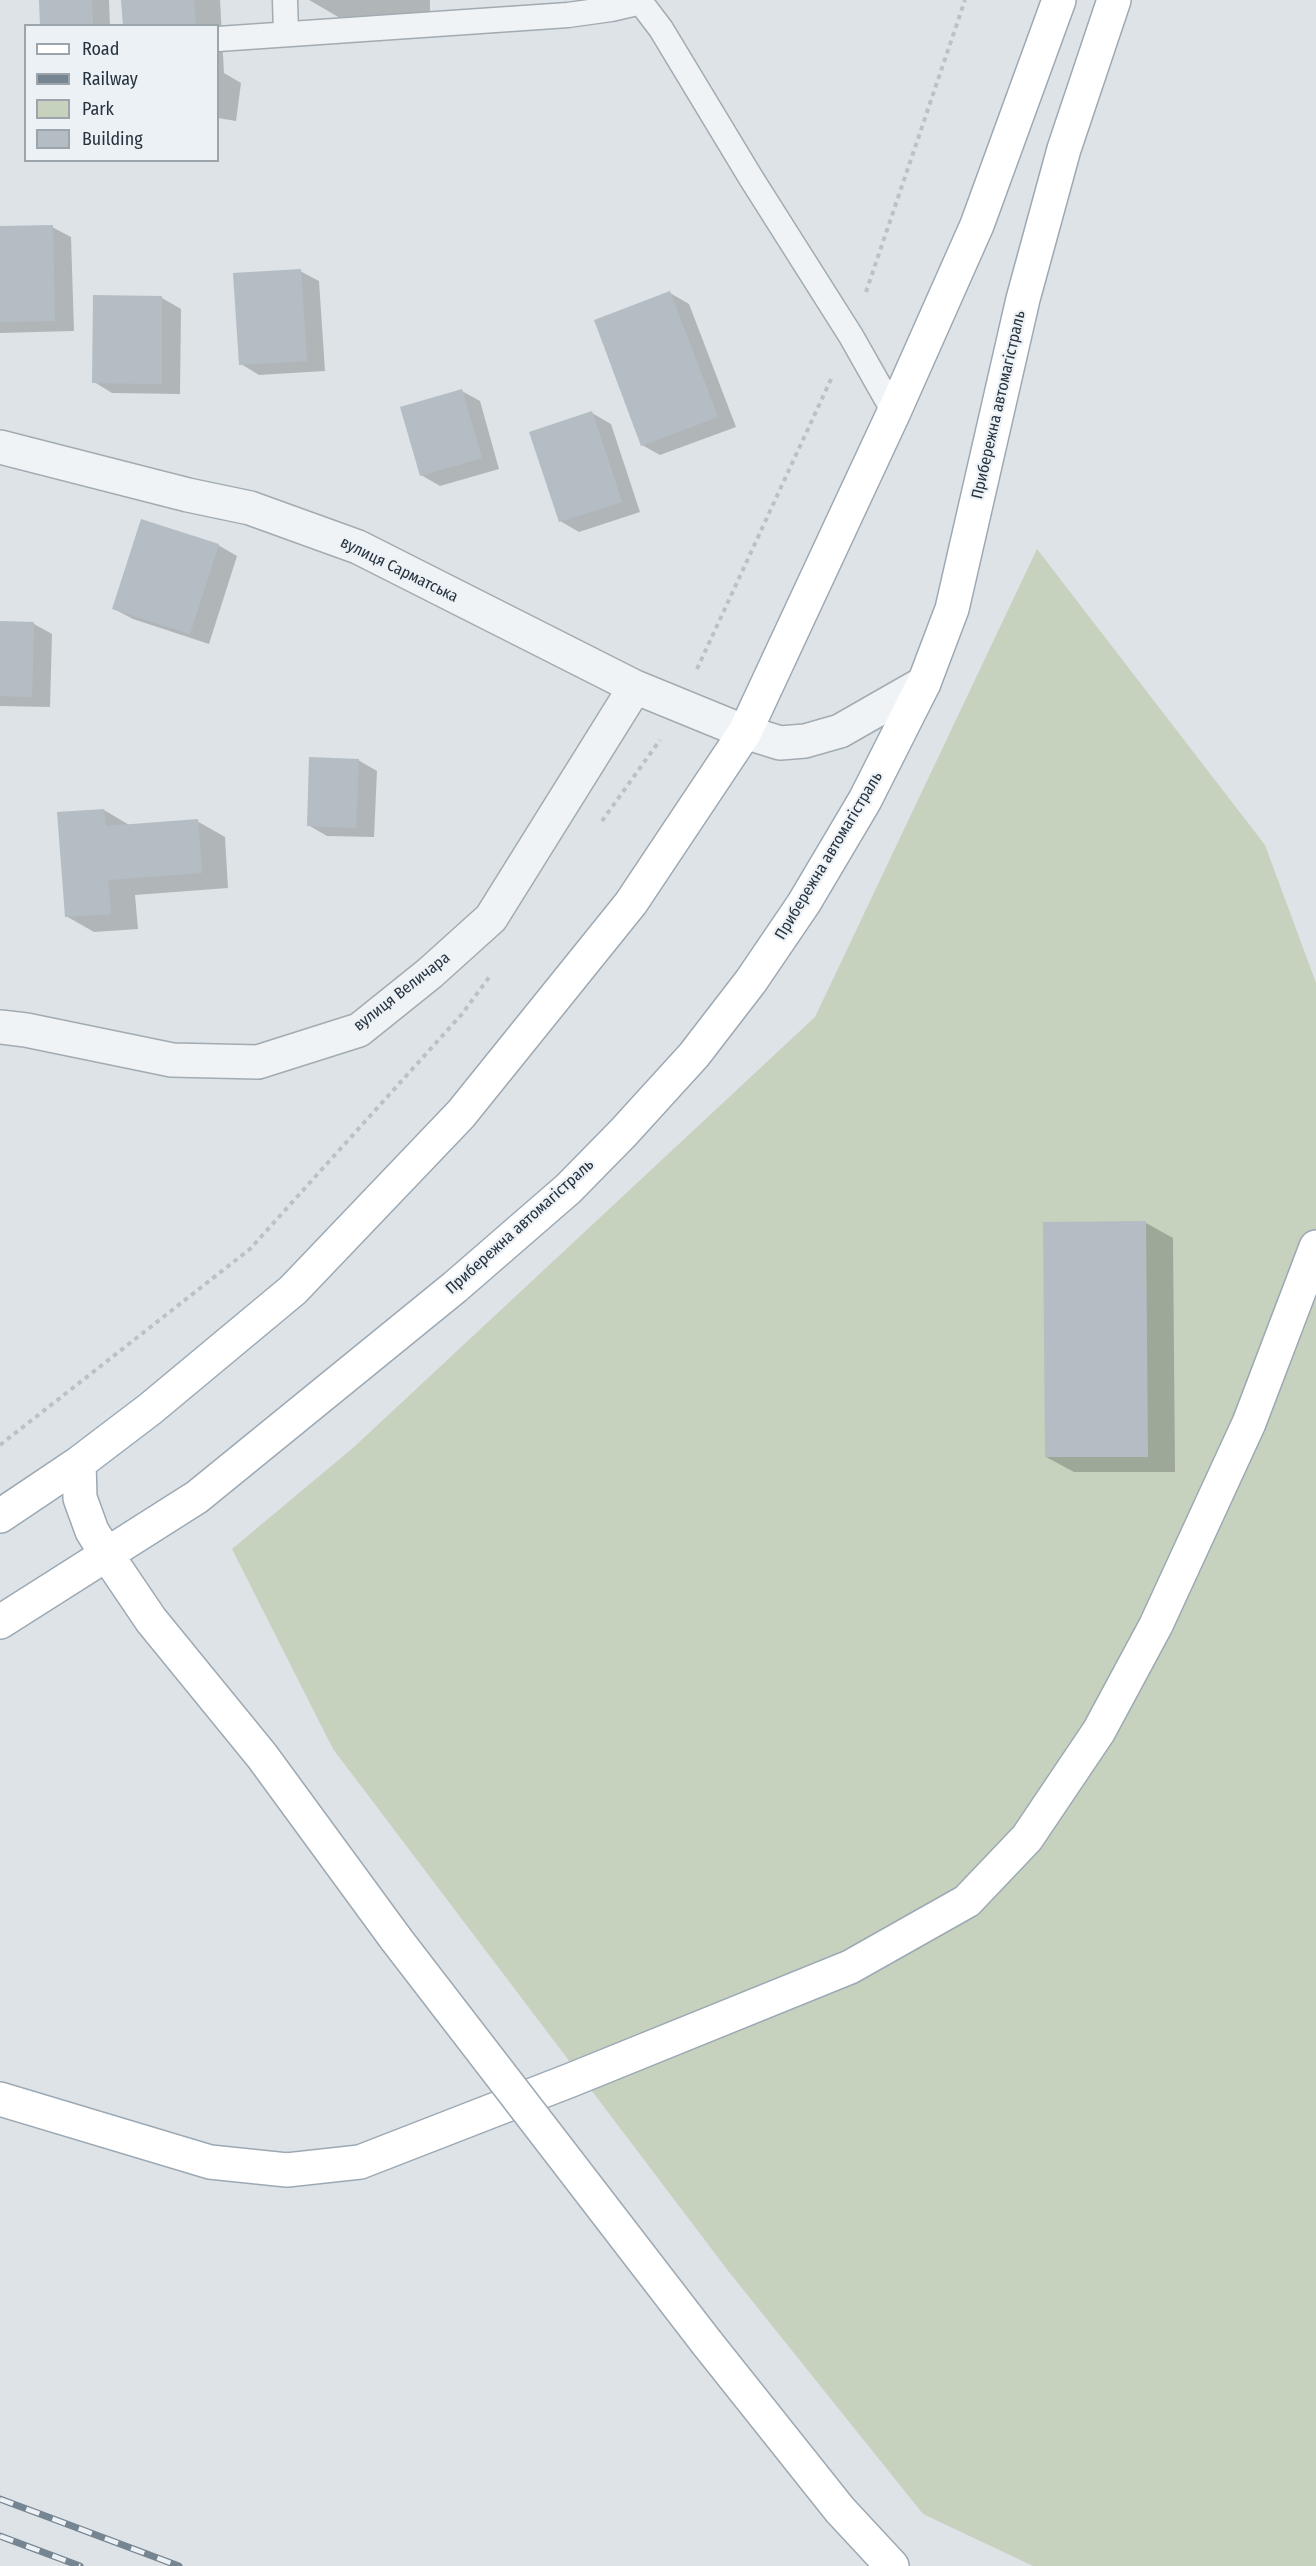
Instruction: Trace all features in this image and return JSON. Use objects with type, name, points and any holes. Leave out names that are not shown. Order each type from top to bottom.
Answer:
[{"type":"main road","points":[[0,1516],[79,1463],[150,1409],[293,1290],[460,1114],[631,903],[745,732],[894,412],[977,225],[1059,0]]},
{"type":"main road","name":"Прибережна автомагістраль","points":[[0,1622],[197,1497],[446,1294],[568,1189],[694,1054],[751,981],[804,903],[865,800],[924,683],[952,609],[1023,299],[1064,150],[1114,0]]},
{"type":"main road","points":[[0,2100],[210,2162],[287,2170],[360,2162],[571,2080],[850,1966],[966,1901],[1027,1838],[1099,1731],[1156,1625],[1249,1423],[1316,1247]]},
{"type":"main road","points":[[79,1463],[80,1498],[92,1531],[152,1620],[262,1756],[396,1939],[706,2343],[840,2510],[892,2566]]},
{"type":"street","name":"вулиця Сарматська","points":[[0,447],[188,495],[250,508],[358,547],[635,687],[780,744],[805,741],[840,730],[924,683]]},
{"type":"street","name":"вулиця Величара","points":[[0,1028],[26,1030],[172,1060],[258,1062],[359,1030],[430,973],[490,918],[635,687]]},
{"type":"lane","points":[[285,0],[286,34]]},
{"type":"lane","points":[[219,39],[568,15],[611,9],[640,1],[661,28],[751,178],[851,336],[894,412]]},
{"type":"path","points":[[851,336],[965,0]]},
{"type":"path","points":[[0,1445],[250,1249],[462,1014]]},
{"type":"green space","points":[[1037,549],[1265,845],[1316,983],[1316,2566],[1033,2566],[923,2514],[729,2272],[333,1749],[232,1549],[354,1447],[815,1017]]},
{"type":"building","points":[[39,0],[92,0],[93,24],[40,24]]},
{"type":"building","points":[[121,0],[194,0],[196,24],[123,24]]},
{"type":"building","points":[[53,225],[55,321],[0,322],[0,226]]},
{"type":"building","points":[[301,269],[307,361],[239,365],[233,273]]},
{"type":"building","points":[[670,291],[718,417],[641,446],[594,320]]},
{"type":"building","points":[[93,295],[162,296],[162,384],[92,383]]},
{"type":"building","points":[[462,389],[482,458],[420,476],[400,407]]},
{"type":"building","points":[[592,411],[622,502],[559,522],[529,432]]},
{"type":"building","points":[[141,519],[219,544],[190,634],[112,609]]},
{"type":"building","points":[[0,621],[34,622],[32,697],[0,696]]},
{"type":"building","points":[[309,757],[359,759],[356,828],[307,826]]},
{"type":"building","points":[[104,809],[106,826],[198,819],[202,873],[108,880],[111,914],[65,917],[57,812]]},
{"type":"building","points":[[1146,1221],[1148,1457],[1045,1457],[1043,1222]]},
{"type":"railway","points":[[0,2499],[179,2566]]},
{"type":"railway","points":[[0,2536],[80,2566]]}]
